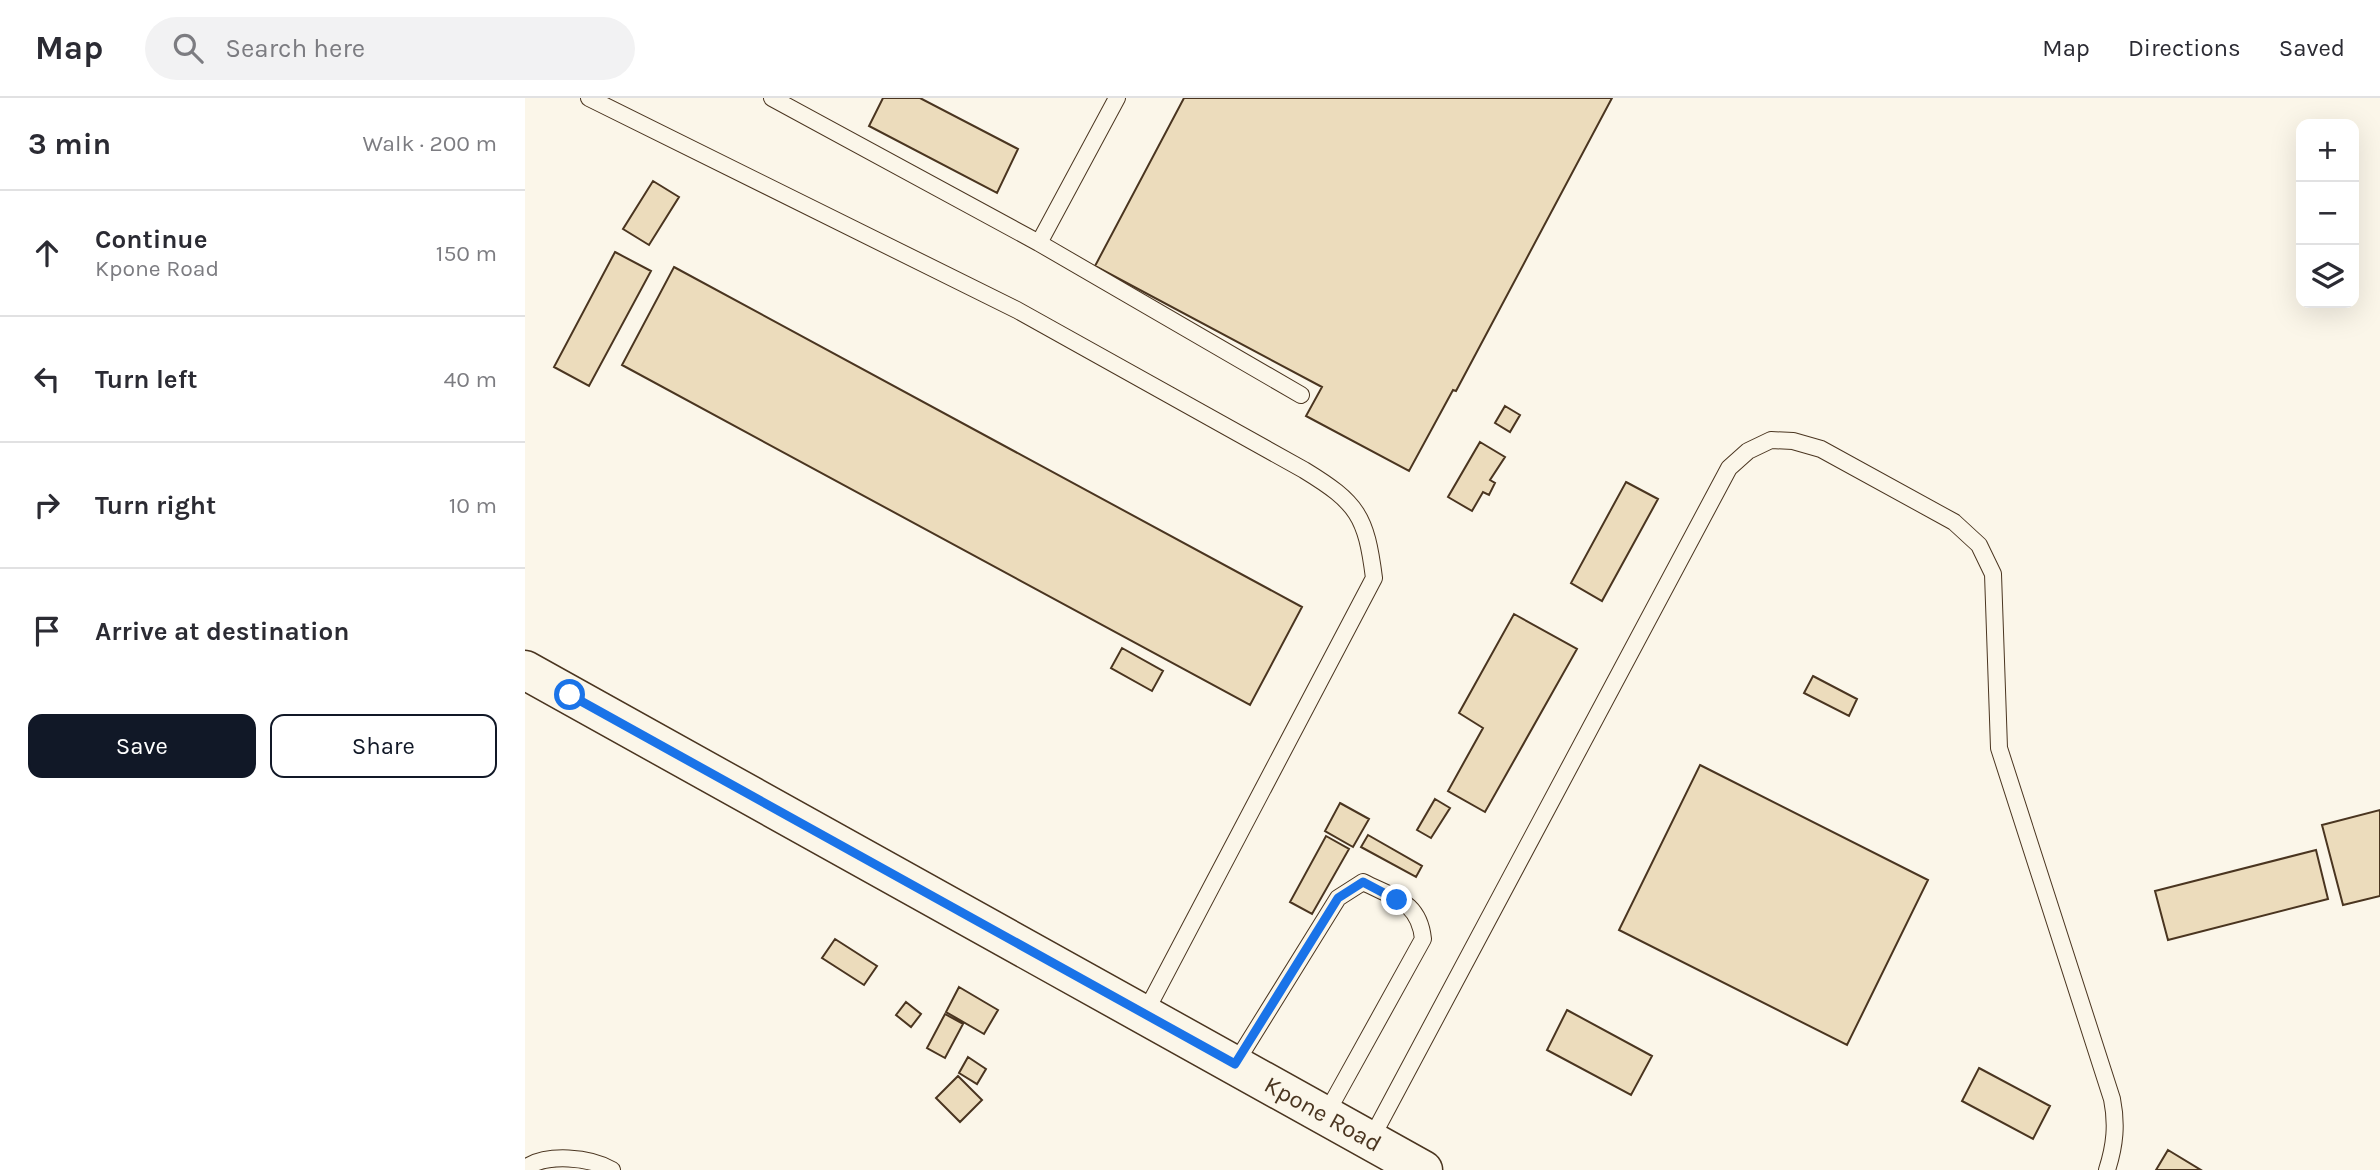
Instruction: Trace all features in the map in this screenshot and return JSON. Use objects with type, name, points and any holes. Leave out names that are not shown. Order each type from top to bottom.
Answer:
[{"type":"main road","name":"Kpone Road","points":[[525,670],[1423,1170]]},
{"type":"lane","points":[[589,98],[1017,310],[1304,470],[1339,491],[1361,516],[1374,578],[1144,1014]]},
{"type":"lane","points":[[617,112],[627,98]]},
{"type":"lane","points":[[772,98],[1039,243],[1301,395]]},
{"type":"lane","points":[[1039,243],[1117,98]]},
{"type":"lane","points":[[1370,1141],[1729,468],[1748,451],[1771,440],[1793,440],[1821,449],[1954,522],[1979,545],[1993,574],[1999,748],[2112,1099],[2116,1120],[2113,1150],[2107,1170]]},
{"type":"lane","points":[[1235,1064],[1321,923],[1347,889],[1363,882],[1414,908],[1421,922],[1423,939],[1325,1116]]},
{"type":"lane","points":[[525,1168],[564,1158],[604,1165],[612,1170]]},
{"type":"building","points":[[883,98],[920,98],[1018,149],[997,193],[869,126]]},
{"type":"building","points":[[1184,98],[1612,98],[1456,391],[1453,390],[1409,471],[1306,416],[1322,387],[1095,266]]},
{"type":"building","points":[[653,181],[679,197],[649,245],[623,229]]},
{"type":"building","points":[[615,252],[651,271],[589,386],[554,367]]},
{"type":"building","points":[[674,267],[1302,607],[1250,705],[622,365]]},
{"type":"building","points":[[1505,406],[1520,415],[1510,432],[1495,423]]},
{"type":"building","points":[[1480,442],[1505,457],[1490,480],[1495,483],[1489,495],[1483,492],[1472,511],[1448,497]]},
{"type":"building","points":[[1626,482],[1658,499],[1602,601],[1571,583]]},
{"type":"building","points":[[1514,614],[1577,649],[1485,812],[1448,791],[1483,728],[1459,713]]},
{"type":"building","points":[[1122,648],[1163,671],[1152,691],[1111,668]]},
{"type":"building","points":[[1813,676],[1857,699],[1849,716],[1804,693]]},
{"type":"building","points":[[1700,765],[1928,880],[1847,1045],[1619,930]]},
{"type":"building","points":[[1435,799],[1450,808],[1431,838],[1417,830]]},
{"type":"building","points":[[1340,803],[1369,819],[1353,847],[1325,831]]},
{"type":"building","points":[[2380,810],[2380,896],[2343,905],[2322,825]]},
{"type":"building","points":[[1368,835],[1422,866],[1416,877],[1361,847]]},
{"type":"building","points":[[1326,836],[1349,849],[1312,914],[1290,902]]},
{"type":"building","points":[[2316,850],[2328,899],[2168,940],[2155,891]]},
{"type":"building","points":[[835,939],[877,966],[864,985],[822,958]]},
{"type":"building","points":[[959,987],[998,1010],[984,1034],[946,1012]]},
{"type":"building","points":[[906,1002],[921,1014],[911,1027],[896,1015]]},
{"type":"building","points":[[1567,1010],[1652,1056],[1631,1095],[1547,1050]]},
{"type":"building","points":[[945,1014],[963,1024],[945,1058],[927,1048]]},
{"type":"building","points":[[968,1057],[986,1069],[977,1084],[959,1073]]},
{"type":"building","points":[[1979,1068],[2050,1106],[2033,1139],[1962,1101]]},
{"type":"building","points":[[958,1076],[982,1100],[960,1122],[936,1098]]},
{"type":"building","points":[[2168,1150],[2201,1170],[2156,1170]]},
{"type":"route","points":[[570,695],[1235,1064],[1338,898],[1347,889],[1363,882],[1397,900]]}]
